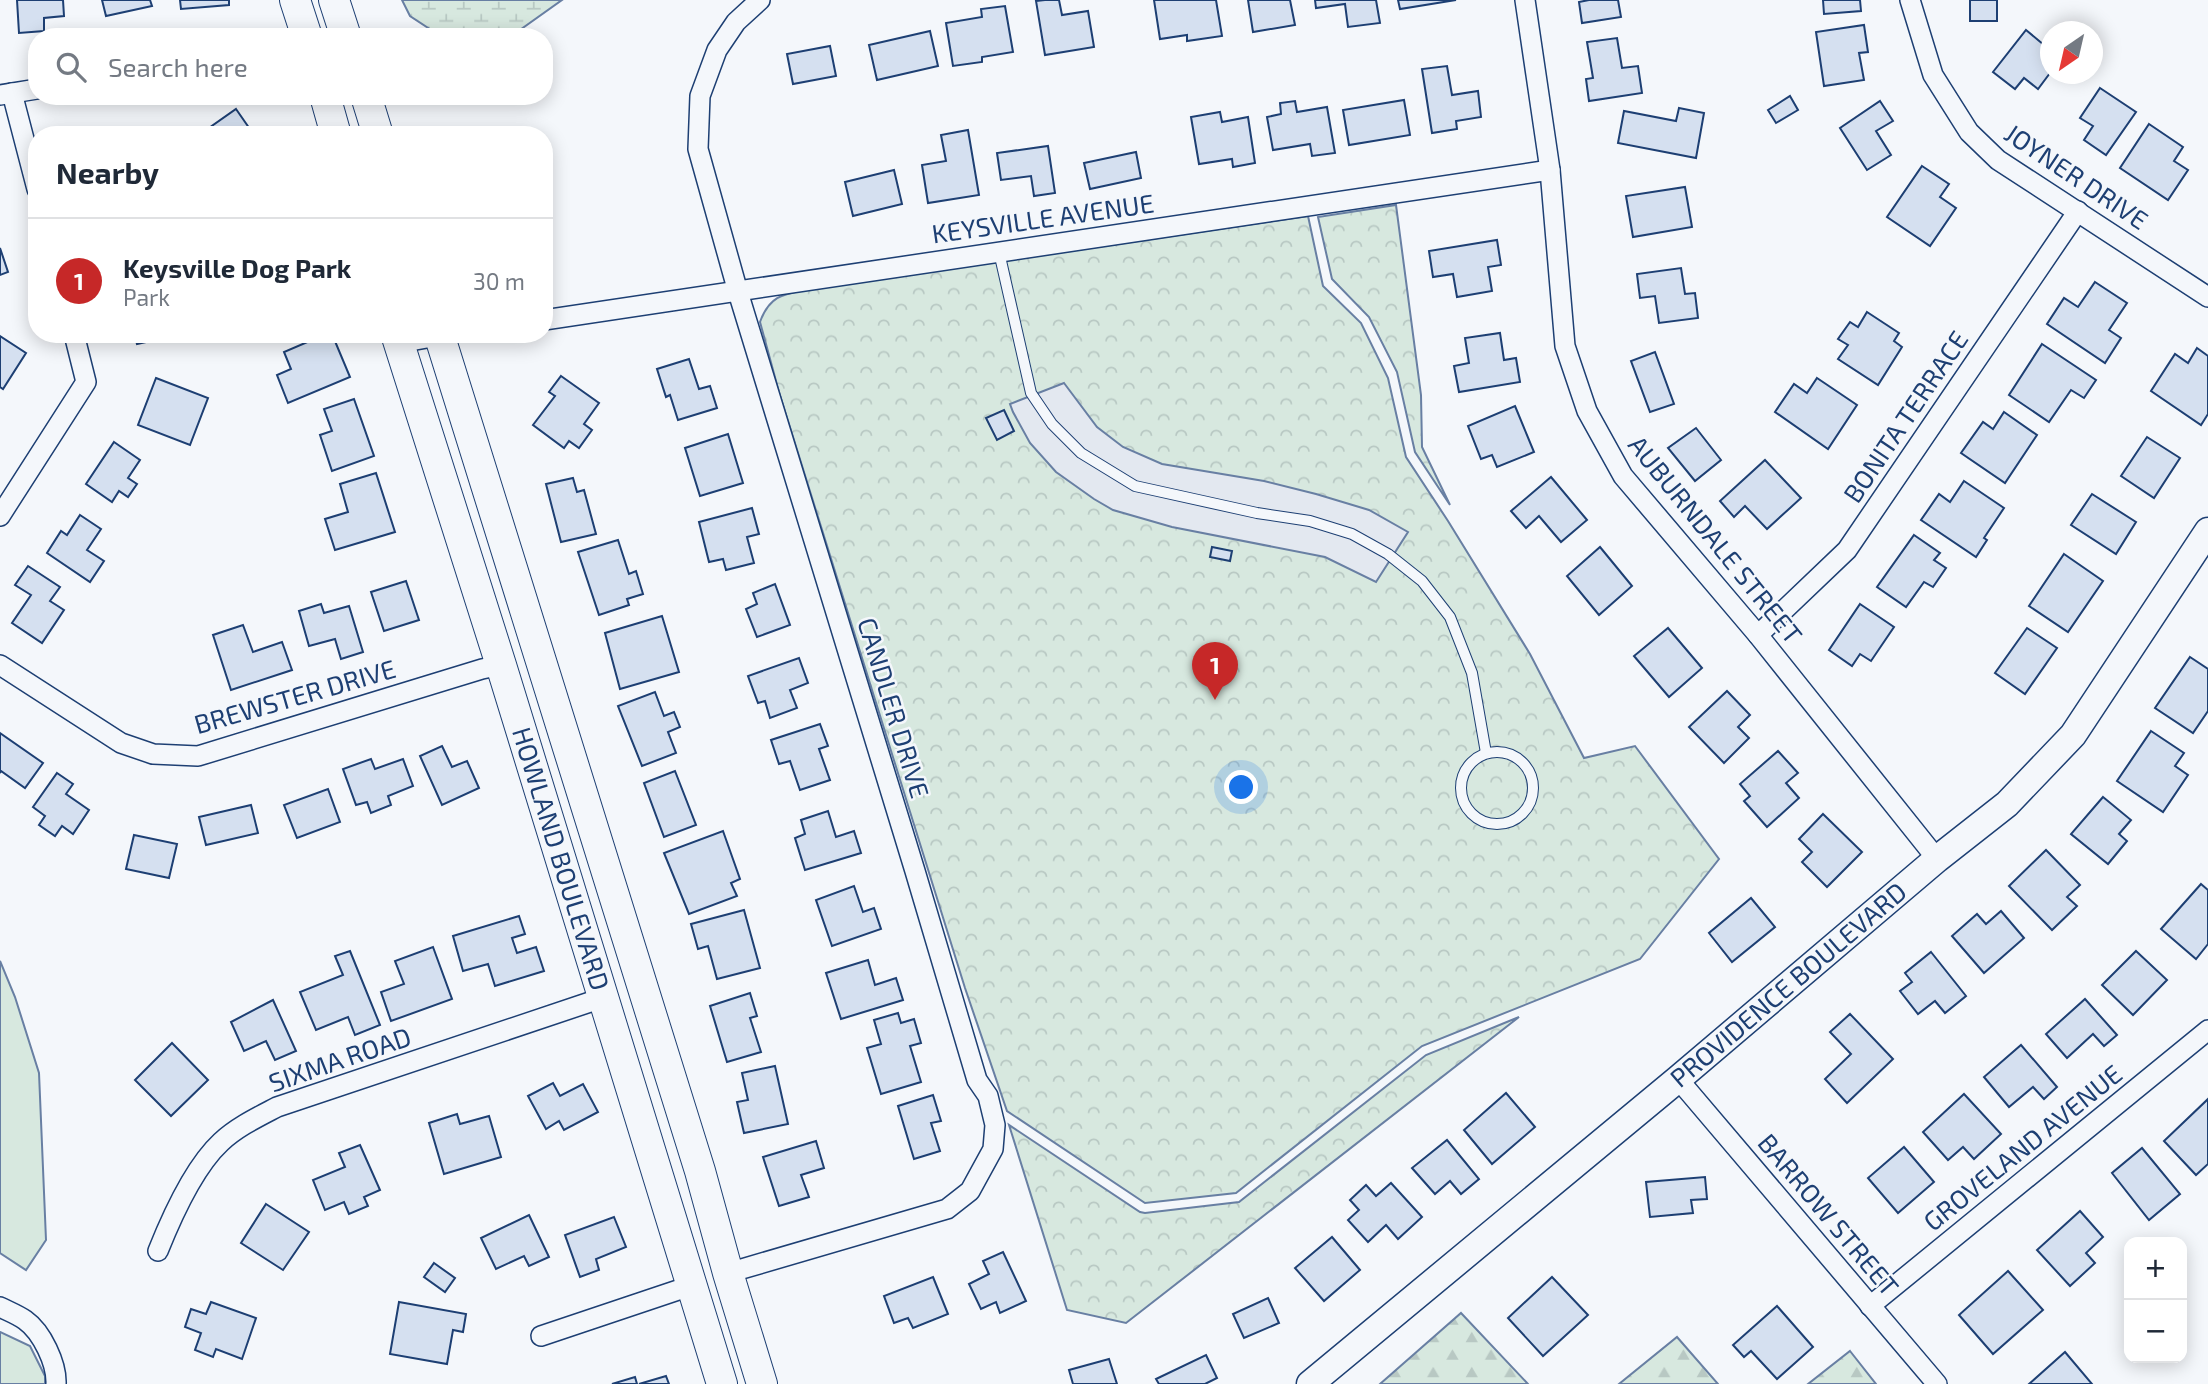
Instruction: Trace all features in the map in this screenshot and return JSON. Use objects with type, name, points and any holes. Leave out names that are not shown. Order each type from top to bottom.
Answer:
[{"type":"main road","points":[[295,0],[304,28]]},
{"type":"main road","points":[[334,0],[343,28]]},
{"type":"main road","points":[[328,105],[333,126]]},
{"type":"main road","points":[[369,105],[375,126]]},
{"type":"main road","name":"HOWLAND BOULEVARD","points":[[398,343],[501,665],[722,1384]]},
{"type":"main road","name":"HOWLAND BOULEVARD","points":[[445,343],[696,1158],[762,1384]]},
{"type":"main road","name":"PROVIDENCE BOULEVARD","points":[[1315,1383],[1937,859],[2007,804],[2073,735],[2208,531]]},
{"type":"street","name":"CANDLER DRIVE","points":[[728,1273],[947,1209],[970,1191],[993,1149],[995,1125],[988,1097],[976,1080],[738,292],[698,149],[700,96],[717,50],[736,22],[760,0]]},
{"type":"street","name":"AUBURNDALE STREET","points":[[1525,0],[1550,170],[1565,346],[1587,411],[1623,476],[1758,635],[1937,859]]},
{"type":"street","name":"JOYNER DRIVE","points":[[1910,0],[1933,75],[1969,132],[1998,160],[2208,297]]},
{"type":"street","points":[[28,90],[6,94],[28,161]]},
{"type":"street","name":"KEYSVILLE AVENUE","points":[[553,319],[1550,170]]},
{"type":"street","name":"BONITA TERRACE","points":[[1758,635],[1847,550],[2078,211]]},
{"type":"street","points":[[0,516],[86,382],[76,343]]},
{"type":"street","name":"BREWSTER DRIVE","points":[[0,666],[121,743],[153,754],[198,756],[501,665]]},
{"type":"street","name":"SIXMA ROAD","points":[[158,1251],[190,1183],[220,1142],[243,1126],[277,1107],[602,998]]},
{"type":"street","name":"GROVELAND AVENUE","points":[[1870,1306],[2208,1030]]},
{"type":"street","name":"BARROW STREET","points":[[1678,1079],[1937,1384]]},
{"type":"street","points":[[541,1336],[690,1286]]},
{"type":"street","points":[[0,1307],[26,1320],[37,1333],[57,1372],[56,1384]]},
{"type":"lane","points":[[999,252],[1031,393],[1052,424],[1081,453],[1135,486],[1310,522],[1352,534],[1388,554],[1422,581],[1450,617],[1472,673],[1486,753]]},
{"type":"lane","points":[[1486,753],[1509,753],[1519,759],[1532,778],[1534,790],[1531,802],[1524,812],[1504,824],[1492,824],[1470,813],[1460,791],[1461,778],[1466,767],[1475,758],[1486,753]]},
{"type":"green space","points":[[402,0],[562,0],[523,28],[428,28],[410,16]]},
{"type":"green space","points":[[1396,205],[1421,395],[1422,447],[1450,505],[1415,452],[1397,372],[1369,317],[1332,279],[1318,217]]},
{"type":"green space","points":[[1308,216],[1323,286],[1361,323],[1388,378],[1406,457],[1530,654],[1584,758],[1635,746],[1719,859],[1640,959],[1422,1046],[1236,1193],[1145,1203],[1007,1111],[965,988],[779,392],[760,322],[769,306],[786,294]]},
{"type":"green space","points":[[0,961],[15,997],[39,1073],[46,1240],[26,1270],[0,1253]]},
{"type":"green space","points":[[1519,1017],[1126,1323],[1067,1310],[1009,1125],[1140,1212],[1239,1202],[1426,1055]]},
{"type":"green space","points":[[1461,1313],[1528,1384],[1380,1384]]},
{"type":"green space","points":[[0,1332],[30,1346],[45,1376],[45,1384],[0,1384]]},
{"type":"green space","points":[[1677,1337],[1718,1384],[1619,1384]]},
{"type":"green space","points":[[1850,1351],[1876,1384],[1808,1384]]},
{"type":"shaded area","points":[[1064,383],[1097,427],[1123,447],[1162,464],[1264,481],[1316,494],[1369,510],[1408,532],[1376,582],[1325,557],[1172,527],[1113,510],[1056,472],[1030,443],[1013,412],[1010,404]]},
{"type":"building","points":[[17,0],[63,0],[64,16],[44,18],[44,28],[28,28],[28,32],[19,33]]},
{"type":"building","points":[[102,0],[150,0],[152,6],[106,16]]},
{"type":"building","points":[[180,0],[229,0],[229,5],[181,9]]},
{"type":"building","points":[[1059,0],[1062,15],[1088,11],[1094,47],[1045,55],[1036,1]]},
{"type":"building","points":[[1154,0],[1216,0],[1222,36],[1187,41],[1187,35],[1160,39]]},
{"type":"building","points":[[1248,0],[1290,0],[1295,25],[1253,32]]},
{"type":"building","points":[[1315,0],[1376,0],[1380,23],[1348,27],[1345,4],[1316,8]]},
{"type":"building","points":[[1398,0],[1456,0],[1400,9]]},
{"type":"building","points":[[1618,0],[1621,17],[1582,23],[1579,2]]},
{"type":"building","points":[[1823,0],[1860,0],[1861,11],[1824,14]]},
{"type":"building","points":[[1970,0],[1997,0],[1997,21],[1970,21]]},
{"type":"building","points":[[1005,6],[1013,52],[982,57],[982,62],[953,66],[946,23],[982,17],[981,9]]},
{"type":"building","points":[[1864,25],[1868,52],[1859,53],[1864,80],[1824,86],[1816,32]]},
{"type":"building","points":[[2026,30],[2040,42],[2042,84],[2038,89],[2024,78],[2015,89],[1993,72]]},
{"type":"building","points":[[930,31],[938,66],[877,80],[869,45]]},
{"type":"building","points":[[1617,38],[1622,68],[1638,66],[1642,93],[1589,101],[1586,79],[1593,78],[1587,42]]},
{"type":"building","points":[[830,46],[836,76],[793,84],[787,54]]},
{"type":"building","points":[[1447,66],[1452,95],[1478,91],[1481,117],[1456,121],[1457,129],[1432,133],[1422,69]]},
{"type":"building","points":[[2100,88],[2136,112],[2106,155],[2084,140],[2093,126],[2080,118]]},
{"type":"building","points":[[1790,96],[1798,110],[1776,123],[1768,110]]},
{"type":"building","points":[[1404,100],[1410,135],[1349,145],[1343,110]]},
{"type":"building","points":[[1295,101],[1297,112],[1327,107],[1335,153],[1312,156],[1310,144],[1273,150],[1267,117],[1281,114],[1280,103]]},
{"type":"building","points":[[1880,101],[1893,121],[1876,131],[1891,155],[1867,170],[1840,128]]},
{"type":"building","points":[[1679,108],[1704,113],[1696,158],[1618,143],[1624,111],[1676,121]]},
{"type":"building","points":[[236,109],[248,126],[212,126]]},
{"type":"building","points":[[1220,112],[1222,122],[1248,117],[1255,163],[1233,167],[1232,159],[1199,164],[1191,117]]},
{"type":"building","points":[[2149,124],[2183,147],[2174,161],[2188,170],[2168,200],[2120,168]]},
{"type":"building","points":[[968,130],[979,195],[928,203],[922,165],[946,161],[941,135]]},
{"type":"building","points":[[1048,146],[1055,193],[1034,196],[1031,176],[1001,180],[997,153]]},
{"type":"building","points":[[1136,152],[1141,178],[1090,189],[1084,163]]},
{"type":"building","points":[[1922,166],[1949,184],[1940,197],[1956,208],[1930,246],[1887,217]]},
{"type":"building","points":[[894,170],[902,204],[853,216],[845,182]]},
{"type":"building","points":[[1685,187],[1692,227],[1633,237],[1626,196]]},
{"type":"building","points":[[1497,240],[1501,265],[1488,267],[1492,291],[1457,297],[1453,274],[1433,277],[1429,251]]},
{"type":"building","points":[[0,248],[8,272],[0,275]]},
{"type":"building","points":[[1681,268],[1685,294],[1695,293],[1698,318],[1659,323],[1655,296],[1640,298],[1637,274]]},
{"type":"building","points":[[2095,282],[2127,303],[2109,330],[2121,338],[2105,363],[2047,324],[2064,298],[2078,307]]},
{"type":"building","points":[[1867,312],[1899,333],[1894,341],[1902,347],[1878,385],[1838,359],[1848,345],[1838,339],[1850,322],[1858,327]]},
{"type":"building","points":[[1500,333],[1504,360],[1516,358],[1520,382],[1459,392],[1454,366],[1469,363],[1465,338]]},
{"type":"building","points":[[0,336],[26,353],[3,389],[0,387]]},
{"type":"building","points":[[305,343],[336,343],[350,377],[288,403],[277,375],[291,369],[284,352]]},
{"type":"building","points":[[2042,344],[2096,380],[2084,398],[2071,390],[2049,422],[2009,395]]},
{"type":"building","points":[[2197,348],[2208,356],[2208,414],[2201,425],[2151,391],[2175,354],[2188,363]]},
{"type":"building","points":[[1655,352],[1674,404],[1650,412],[1631,361]]},
{"type":"building","points":[[689,359],[699,389],[710,386],[717,408],[678,420],[670,395],[666,397],[657,369]]},
{"type":"building","points":[[561,376],[599,403],[584,424],[592,430],[579,448],[569,441],[564,448],[533,425],[555,396],[549,392]]},
{"type":"building","points":[[156,378],[208,398],[190,445],[138,425]]},
{"type":"building","points":[[1817,378],[1857,405],[1828,449],[1775,412],[1794,384],[1807,393]]},
{"type":"building","points":[[354,399],[374,456],[332,471],[320,435],[332,431],[324,409]]},
{"type":"building","points":[[1515,406],[1534,452],[1497,467],[1492,455],[1481,459],[1468,426]]},
{"type":"building","points":[[1004,410],[1014,431],[997,440],[986,418]]},
{"type":"building","points":[[2004,412],[2037,435],[2005,483],[1961,453],[1983,422],[1993,429]]},
{"type":"building","points":[[1696,428],[1721,460],[1695,481],[1668,448]]},
{"type":"building","points":[[728,434],[743,483],[700,496],[685,448]]},
{"type":"building","points":[[2147,437],[2180,458],[2154,498],[2121,476]]},
{"type":"building","points":[[114,442],[140,460],[128,478],[137,484],[128,497],[119,491],[112,502],[86,484]]},
{"type":"building","points":[[1765,460],[1801,498],[1767,529],[1745,506],[1734,517],[1720,501]]},
{"type":"building","points":[[376,473],[395,532],[335,550],[325,519],[348,512],[340,484]]},
{"type":"building","points":[[1551,477],[1587,520],[1561,542],[1539,516],[1526,528],[1511,511]]},
{"type":"building","points":[[573,478],[577,492],[584,490],[596,534],[561,542],[546,484]]},
{"type":"building","points":[[1964,481],[2004,508],[1984,538],[1987,540],[1976,557],[1921,520],[1939,494],[1950,502]]},
{"type":"building","points":[[2092,494],[2136,522],[2116,554],[2071,525]]},
{"type":"building","points":[[752,508],[759,534],[747,537],[754,563],[726,570],[723,559],[709,562],[699,522]]},
{"type":"building","points":[[80,515],[101,529],[87,550],[104,561],[90,582],[47,553],[61,531],[67,535]]},
{"type":"building","points":[[1914,535],[1940,553],[1934,560],[1946,568],[1933,587],[1924,582],[1906,607],[1877,587]]},
{"type":"building","points":[[618,540],[629,574],[636,571],[643,594],[627,599],[629,605],[599,615],[578,552]]},
{"type":"building","points":[[1212,547],[1232,551],[1230,561],[1210,557]]},
{"type":"building","points":[[1600,547],[1632,586],[1599,615],[1567,576]]},
{"type":"building","points":[[2064,554],[2103,581],[2068,632],[2029,606]]},
{"type":"building","points":[[28,566],[60,587],[50,601],[64,610],[42,643],[12,623],[31,595],[15,585]]},
{"type":"building","points":[[406,581],[419,620],[384,631],[371,592]]},
{"type":"building","points":[[775,584],[790,625],[757,637],[746,609],[757,604],[753,593]]},
{"type":"building","points":[[321,604],[324,613],[349,606],[363,652],[341,659],[335,639],[309,646],[299,611]]},
{"type":"building","points":[[1860,604],[1894,627],[1871,661],[1860,654],[1852,666],[1829,650]]},
{"type":"building","points":[[662,616],[679,672],[620,689],[605,633]]},
{"type":"building","points":[[243,625],[253,652],[282,642],[292,670],[231,690],[213,635]]},
{"type":"building","points":[[1668,628],[1702,668],[1669,697],[1634,656]]},
{"type":"building","points":[[2027,628],[2057,648],[2025,694],[1995,673]]},
{"type":"building","points":[[2190,657],[2208,669],[2208,711],[2193,733],[2155,708]]},
{"type":"building","points":[[799,658],[808,683],[790,690],[797,708],[770,718],[765,701],[758,703],[748,676]]},
{"type":"building","points":[[1727,691],[1750,715],[1738,727],[1749,738],[1724,763],[1689,727]]},
{"type":"building","points":[[655,692],[664,716],[674,712],[680,727],[668,732],[676,753],[642,766],[618,706]]},
{"type":"building","points":[[820,724],[828,746],[819,749],[830,780],[800,790],[790,761],[779,764],[771,740]]},
{"type":"building","points":[[2151,731],[2184,753],[2175,766],[2188,775],[2163,812],[2117,781]]},
{"type":"building","points":[[0,733],[43,763],[25,788],[1,771],[0,773]]},
{"type":"building","points":[[442,746],[452,767],[467,761],[479,788],[442,805],[420,756]]},
{"type":"building","points":[[1778,751],[1798,773],[1786,783],[1799,798],[1767,827],[1744,801],[1750,796],[1740,784]]},
{"type":"building","points":[[371,759],[375,769],[403,759],[413,786],[388,796],[391,805],[371,813],[367,802],[356,805],[343,769]]},
{"type":"building","points":[[675,771],[696,825],[664,837],[644,783]]},
{"type":"building","points":[[57,773],[73,784],[66,794],[89,810],[73,834],[62,826],[55,836],[39,825],[45,816],[33,807]]},
{"type":"building","points":[[328,789],[340,822],[297,838],[284,805]]},
{"type":"building","points":[[2103,797],[2131,820],[2119,834],[2127,841],[2108,864],[2071,834]]},
{"type":"building","points":[[251,805],[258,833],[206,845],[199,817]]},
{"type":"building","points":[[828,811],[836,837],[854,831],[861,853],[805,870],[795,838],[805,834],[801,820]]},
{"type":"building","points":[[1823,814],[1862,852],[1827,887],[1802,862],[1812,852],[1799,839]]},
{"type":"building","points":[[723,831],[740,879],[731,883],[737,896],[689,914],[664,853]]},
{"type":"building","points":[[134,835],[177,844],[169,878],[126,869]]},
{"type":"building","points":[[2046,850],[2080,885],[2067,897],[2077,906],[2052,930],[2009,886]]},
{"type":"building","points":[[2201,884],[2208,890],[2208,944],[2196,959],[2161,929]]},
{"type":"building","points":[[854,886],[863,912],[874,908],[881,929],[832,946],[816,900]]},
{"type":"building","points":[[1751,898],[1775,927],[1732,962],[1709,933]]},
{"type":"building","points":[[744,910],[760,968],[717,979],[708,946],[698,949],[691,924]]},
{"type":"building","points":[[2001,911],[2024,938],[1984,973],[1952,936],[1977,914],[1986,924]]},
{"type":"building","points":[[519,916],[525,934],[512,938],[517,953],[536,947],[544,971],[495,986],[488,964],[463,971],[453,936]]},
{"type":"building","points":[[433,947],[452,999],[391,1021],[381,992],[404,984],[395,961]]},
{"type":"building","points":[[350,951],[380,1025],[355,1035],[348,1017],[316,1030],[300,992],[343,975],[335,956]]},
{"type":"building","points":[[2136,951],[2167,980],[2133,1015],[2102,985]]},
{"type":"building","points":[[1931,952],[1966,996],[1945,1013],[1935,1001],[1918,1014],[1900,991],[1912,982],[1905,973]]},
{"type":"building","points":[[868,960],[875,985],[896,978],[903,1000],[841,1019],[826,973]]},
{"type":"building","points":[[750,993],[757,1016],[750,1018],[761,1052],[727,1062],[710,1006]]},
{"type":"building","points":[[2085,999],[2117,1035],[2104,1046],[2093,1034],[2067,1058],[2046,1034]]},
{"type":"building","points":[[273,1000],[296,1051],[275,1060],[266,1041],[244,1051],[231,1022]]},
{"type":"building","points":[[898,1013],[901,1023],[914,1019],[921,1043],[910,1046],[921,1082],[881,1094],[867,1048],[881,1044],[874,1020]]},
{"type":"building","points":[[1850,1014],[1893,1059],[1847,1103],[1825,1079],[1851,1054],[1830,1032]]},
{"type":"building","points":[[172,1043],[208,1080],[171,1116],[135,1080]]},
{"type":"building","points":[[2021,1045],[2057,1087],[2044,1099],[2033,1087],[2009,1107],[1984,1077]]},
{"type":"building","points":[[775,1066],[788,1124],[744,1133],[737,1102],[748,1100],[742,1073]]},
{"type":"building","points":[[553,1083],[560,1096],[583,1084],[598,1112],[564,1130],[559,1121],[546,1129],[528,1096]]},
{"type":"building","points":[[1506,1093],[1535,1127],[1492,1164],[1464,1130]]},
{"type":"building","points":[[1964,1094],[2001,1134],[1974,1159],[1963,1147],[1948,1160],[1923,1132]]},
{"type":"building","points":[[933,1095],[941,1121],[931,1123],[940,1151],[914,1159],[898,1106]]},
{"type":"building","points":[[2208,1099],[2208,1164],[2196,1175],[2164,1141]]},
{"type":"building","points":[[457,1114],[460,1124],[489,1116],[501,1157],[444,1174],[429,1123]]},
{"type":"building","points":[[1447,1140],[1479,1179],[1461,1194],[1450,1181],[1435,1194],[1412,1168]]},
{"type":"building","points":[[816,1141],[824,1168],[801,1175],[809,1197],[779,1206],[763,1157]]},
{"type":"building","points":[[360,1145],[380,1190],[364,1197],[368,1206],[349,1214],[344,1202],[325,1210],[313,1180],[345,1167],[339,1153]]},
{"type":"building","points":[[1904,1147],[1934,1182],[1898,1213],[1868,1178]]},
{"type":"building","points":[[2142,1148],[2180,1194],[2149,1220],[2112,1173]]},
{"type":"building","points":[[1705,1177],[1707,1199],[1691,1200],[1693,1213],[1650,1217],[1646,1182]]},
{"type":"building","points":[[1391,1183],[1422,1217],[1398,1239],[1386,1225],[1368,1242],[1348,1220],[1359,1210],[1350,1200],[1366,1185],[1376,1196]]},
{"type":"building","points":[[266,1204],[309,1232],[283,1270],[241,1243]]},
{"type":"building","points":[[2080,1211],[2103,1237],[2086,1253],[2095,1263],[2070,1286],[2037,1250]]},
{"type":"building","points":[[529,1215],[549,1257],[529,1266],[524,1256],[496,1269],[481,1238]]},
{"type":"building","points":[[614,1217],[626,1247],[596,1259],[599,1270],[580,1277],[565,1235]]},
{"type":"building","points":[[1332,1237],[1360,1270],[1324,1301],[1295,1268]]},
{"type":"building","points":[[1003,1252],[1026,1301],[1000,1313],[996,1302],[981,1309],[969,1284],[989,1274],[983,1261]]},
{"type":"building","points":[[434,1263],[455,1278],[445,1292],[424,1277]]},
{"type":"building","points":[[2008,1271],[2043,1310],[1993,1354],[1959,1315]]},
{"type":"building","points":[[933,1277],[948,1314],[913,1328],[908,1318],[894,1323],[884,1296]]},
{"type":"building","points":[[1552,1277],[1588,1315],[1543,1356],[1508,1318]]},
{"type":"building","points":[[1268,1298],[1279,1323],[1244,1338],[1233,1314]]},
{"type":"building","points":[[211,1302],[256,1318],[242,1359],[216,1349],[213,1357],[195,1350],[201,1333],[185,1327],[191,1309],[206,1314]]},
{"type":"building","points":[[399,1302],[466,1314],[463,1332],[453,1330],[447,1364],[390,1354]]},
{"type":"building","points":[[1777,1306],[1813,1347],[1777,1379],[1751,1351],[1744,1357],[1733,1345]]},
{"type":"building","points":[[2065,1352],[2092,1384],[2029,1384]]},
{"type":"building","points":[[1206,1355],[1217,1378],[1205,1384],[1159,1384],[1156,1379]]},
{"type":"building","points":[[1109,1359],[1117,1384],[1073,1384],[1069,1370]]},
{"type":"building","points":[[666,1376],[669,1384],[639,1384]]},
{"type":"building","points":[[635,1377],[637,1384],[612,1384]]},
{"type":"place","name":"Keysville Dog Park","points":[[1215,700]]}]
